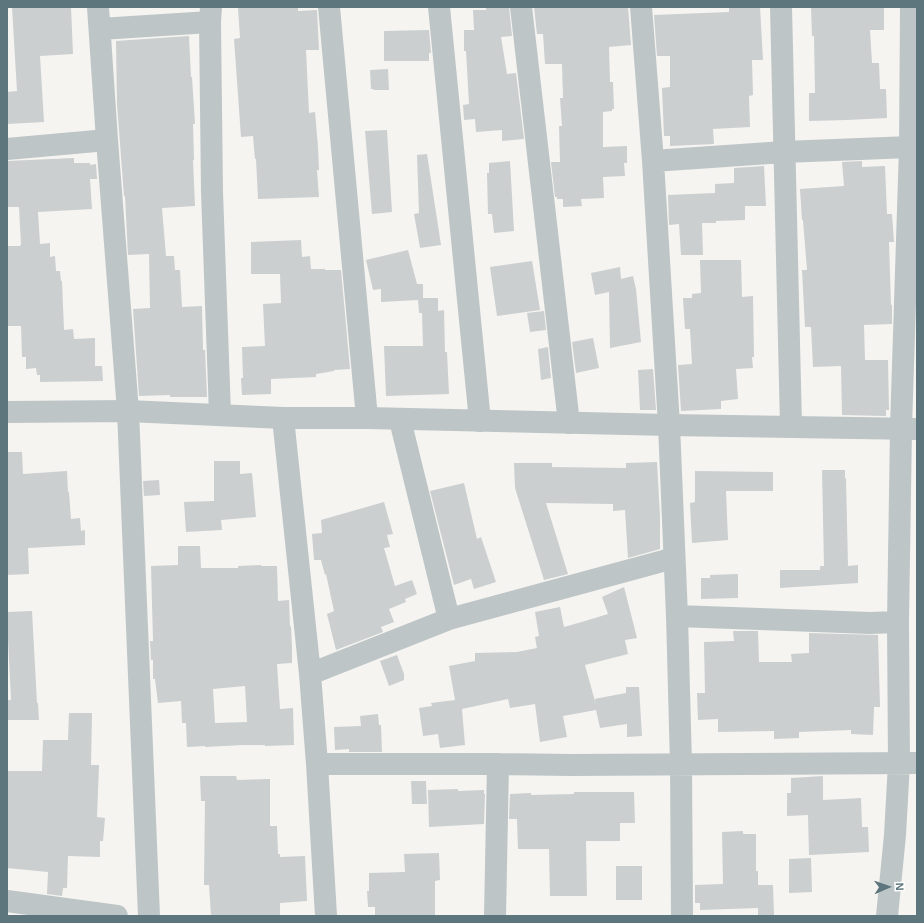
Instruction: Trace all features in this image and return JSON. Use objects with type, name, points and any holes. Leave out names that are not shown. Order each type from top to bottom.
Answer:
[{"type":"street","points":[[98,7],[128,410],[149,916]]},
{"type":"street","points":[[329,7],[367,418]]},
{"type":"street","points":[[440,7],[480,421]]},
{"type":"street","points":[[521,7],[569,423]]},
{"type":"street","points":[[641,7],[653,161],[670,425],[681,764],[682,916]]},
{"type":"street","points":[[781,7],[791,426]]},
{"type":"street","points":[[887,916],[895,835],[908,763],[898,622],[909,428],[910,7]]},
{"type":"street","points":[[100,28],[210,15],[212,192],[220,414]]},
{"type":"street","points":[[7,149],[107,140]]},
{"type":"street","points":[[653,161],[784,152],[910,147]]},
{"type":"street","points":[[7,412],[128,410],[283,418],[367,418],[400,420],[670,425],[909,428]]},
{"type":"street","points":[[283,418],[310,674],[326,916]]},
{"type":"street","points":[[400,420],[449,619]]},
{"type":"street","points":[[310,674],[449,619],[674,558]]},
{"type":"street","points":[[677,616],[870,623],[898,622]]},
{"type":"street","points":[[317,764],[571,765],[908,763]]},
{"type":"street","points":[[494,916],[498,764]]},
{"type":"street","points":[[7,902],[117,916]]},
{"type":"building","points":[[12,7],[71,7],[73,54],[40,56],[44,122],[7,124],[7,92],[17,91]]},
{"type":"building","points":[[298,7],[298,11],[317,10],[319,50],[306,50],[309,113],[315,112],[318,147],[319,170],[317,170],[319,197],[258,199],[253,136],[241,137],[234,39],[240,38],[238,8]]},
{"type":"building","points":[[486,7],[509,7],[512,36],[501,37],[507,74],[516,73],[524,139],[502,141],[502,130],[476,132],[475,119],[464,120],[463,105],[469,104],[466,51],[464,51],[464,30],[474,30],[473,10],[486,10]]},
{"type":"building","points":[[534,7],[628,7],[631,45],[609,47],[610,82],[613,82],[614,109],[612,109],[612,111],[603,112],[603,147],[627,146],[627,163],[624,163],[625,176],[603,177],[604,198],[581,199],[582,206],[563,207],[563,199],[557,199],[557,197],[555,197],[551,162],[560,162],[559,126],[562,126],[560,98],[563,98],[562,64],[545,64],[543,34],[537,34]]},
{"type":"building","points":[[729,7],[760,7],[763,60],[752,60],[753,95],[749,96],[750,127],[713,129],[714,144],[670,146],[670,136],[664,136],[662,88],[670,87],[670,56],[657,56],[654,15],[729,12]]},
{"type":"building","points":[[811,7],[884,7],[884,30],[870,30],[872,63],[879,63],[880,89],[886,89],[887,118],[809,121],[809,93],[815,93],[814,36],[812,36]]},
{"type":"building","points":[[429,30],[431,53],[429,53],[429,61],[384,61],[384,31]]},
{"type":"building","points":[[189,36],[195,124],[193,124],[193,160],[195,206],[162,208],[166,256],[174,256],[175,270],[180,270],[182,307],[202,306],[203,350],[205,350],[207,397],[170,397],[170,395],[139,396],[133,309],[150,308],[149,254],[128,255],[125,196],[117,104],[116,41]]},
{"type":"building","points":[[388,69],[389,90],[371,89],[370,70]]},
{"type":"building","points":[[387,130],[392,212],[372,214],[365,131]]},
{"type":"building","points":[[427,154],[441,245],[420,248],[414,214],[419,213],[417,155]]},
{"type":"building","points":[[74,158],[74,163],[90,163],[90,165],[96,164],[97,179],[90,179],[92,209],[38,212],[40,244],[50,243],[50,257],[55,256],[56,271],[60,271],[62,281],[64,330],[73,329],[74,339],[95,338],[95,366],[102,366],[103,381],[40,382],[40,375],[37,375],[36,368],[26,369],[26,357],[22,357],[21,326],[7,326],[7,246],[21,245],[19,207],[8,207],[7,161]]},
{"type":"building","points":[[510,161],[514,231],[494,233],[492,214],[488,214],[487,173],[489,173],[489,163]]},
{"type":"building","points":[[862,161],[862,167],[885,166],[887,214],[892,214],[894,242],[889,242],[892,324],[864,325],[865,360],[888,360],[889,410],[886,410],[886,416],[842,415],[841,366],[813,367],[811,327],[805,327],[802,270],[807,270],[800,189],[844,186],[842,162]]},
{"type":"building","points":[[764,166],[766,206],[745,206],[745,220],[702,223],[703,255],[681,255],[679,224],[669,225],[668,195],[715,193],[715,184],[734,183],[734,168]]},
{"type":"building","points":[[301,240],[302,257],[310,256],[311,269],[341,270],[350,369],[334,370],[316,374],[316,377],[271,379],[271,394],[242,395],[242,347],[265,346],[263,304],[281,303],[280,274],[251,274],[251,242]]},
{"type":"building","points":[[408,250],[417,284],[423,284],[423,298],[438,298],[438,311],[444,310],[445,352],[447,352],[449,394],[386,396],[384,346],[423,346],[422,313],[419,313],[418,300],[381,302],[381,289],[373,290],[366,260]]},
{"type":"building","points":[[700,260],[741,260],[742,297],[753,296],[753,368],[736,369],[738,399],[721,401],[721,409],[681,411],[678,365],[692,364],[690,329],[685,329],[683,298],[692,298],[692,294],[701,293]]},
{"type":"building","points":[[532,261],[540,310],[497,316],[490,267]]},
{"type":"building","points":[[620,267],[621,279],[633,276],[636,289],[641,342],[610,348],[609,292],[595,295],[591,273]]},
{"type":"building","points":[[544,311],[546,330],[530,332],[527,313]]},
{"type":"building","points":[[593,338],[599,368],[576,373],[572,342]]},
{"type":"building","points":[[548,347],[551,378],[541,380],[538,349]]},
{"type":"building","points":[[653,369],[656,410],[640,410],[638,370]]},
{"type":"building","points":[[7,452],[22,452],[23,474],[67,471],[71,519],[80,518],[81,531],[85,530],[85,545],[28,548],[29,574],[7,575]]},
{"type":"building","points":[[214,461],[240,461],[240,474],[252,473],[256,517],[221,520],[222,530],[186,532],[184,502],[214,501]]},
{"type":"building","points":[[657,462],[660,549],[628,558],[625,510],[613,511],[613,504],[546,503],[568,574],[544,580],[515,488],[514,463],[552,463],[552,467],[626,468],[626,463]]},
{"type":"building","points":[[822,470],[845,470],[848,566],[858,565],[858,583],[780,588],[780,570],[820,570],[820,566],[824,566]]},
{"type":"building","points":[[695,471],[773,472],[773,491],[726,491],[728,540],[692,543],[690,503],[695,502]]},
{"type":"building","points":[[159,480],[160,495],[144,496],[143,481]]},
{"type":"building","points":[[464,483],[477,539],[481,537],[496,582],[474,589],[471,579],[454,585],[430,491]]},
{"type":"building","points":[[384,502],[393,534],[387,535],[390,547],[384,548],[395,586],[412,580],[417,594],[405,599],[406,602],[389,609],[394,622],[381,627],[383,632],[336,650],[327,614],[334,611],[326,574],[325,575],[321,560],[314,560],[312,534],[322,533],[321,520]]},
{"type":"building","points":[[178,546],[200,546],[201,568],[238,568],[238,566],[261,565],[277,566],[278,601],[289,600],[292,647],[292,663],[277,664],[280,709],[293,708],[294,745],[187,747],[186,723],[182,723],[181,701],[158,703],[155,679],[153,679],[153,660],[151,660],[150,641],[153,641],[151,566],[178,565]],"holes":[[[245,686],[247,722],[215,723],[213,689]]]},
{"type":"building","points":[[738,574],[738,598],[701,599],[701,578],[710,578],[710,575]]},
{"type":"building","points":[[624,587],[637,638],[625,640],[628,654],[585,665],[594,699],[626,693],[626,687],[639,687],[642,736],[627,737],[627,724],[600,728],[596,710],[563,716],[567,737],[540,742],[535,704],[510,708],[508,699],[462,709],[465,745],[440,748],[438,734],[423,736],[419,708],[432,706],[431,703],[455,700],[449,666],[475,661],[475,653],[517,652],[537,648],[535,637],[539,636],[535,612],[560,607],[564,627],[608,614],[602,597]]},
{"type":"building","points":[[32,611],[39,720],[7,720],[7,700],[11,700],[7,639],[7,612]]},
{"type":"building","points":[[733,631],[758,631],[759,662],[792,662],[791,654],[809,653],[809,633],[878,635],[880,707],[874,707],[873,735],[851,734],[851,730],[799,732],[799,738],[774,739],[774,731],[718,732],[718,719],[698,720],[697,693],[705,693],[704,642],[734,641]]},
{"type":"building","points":[[397,655],[404,674],[404,680],[389,686],[380,661]]},
{"type":"building","points":[[69,713],[92,713],[91,765],[99,765],[97,817],[105,818],[103,841],[100,841],[100,857],[68,856],[67,888],[63,888],[62,896],[47,894],[48,872],[7,868],[7,771],[42,771],[43,740],[68,740]]},
{"type":"building","points":[[378,714],[379,725],[381,725],[382,752],[349,752],[349,749],[335,750],[334,727],[361,726],[360,716]]},
{"type":"building","points":[[200,776],[236,776],[237,780],[270,779],[270,826],[277,826],[278,854],[280,854],[280,857],[305,856],[307,901],[280,903],[280,916],[211,916],[209,885],[204,885],[205,801],[201,801]]},
{"type":"building","points":[[823,776],[823,800],[861,798],[862,827],[868,827],[869,852],[809,855],[808,815],[787,816],[787,793],[791,793],[791,778]]},
{"type":"building","points":[[411,781],[426,781],[427,804],[412,804]]},
{"type":"building","points":[[458,789],[458,791],[484,790],[484,824],[429,827],[428,790]]},
{"type":"building","points":[[574,792],[634,792],[635,823],[620,823],[620,841],[586,841],[587,896],[550,896],[549,849],[518,849],[517,819],[509,819],[510,794],[574,794]]},
{"type":"building","points":[[743,831],[743,834],[756,834],[756,871],[758,871],[758,885],[773,885],[774,915],[758,916],[758,908],[700,910],[700,903],[695,903],[695,885],[723,884],[722,832]]},
{"type":"building","points":[[439,853],[440,880],[435,881],[435,916],[375,916],[375,907],[368,907],[367,891],[369,891],[369,873],[405,872],[404,854]]},
{"type":"building","points":[[811,858],[812,892],[789,893],[789,859]]},
{"type":"building","points":[[616,866],[642,866],[642,900],[616,900]]}]
